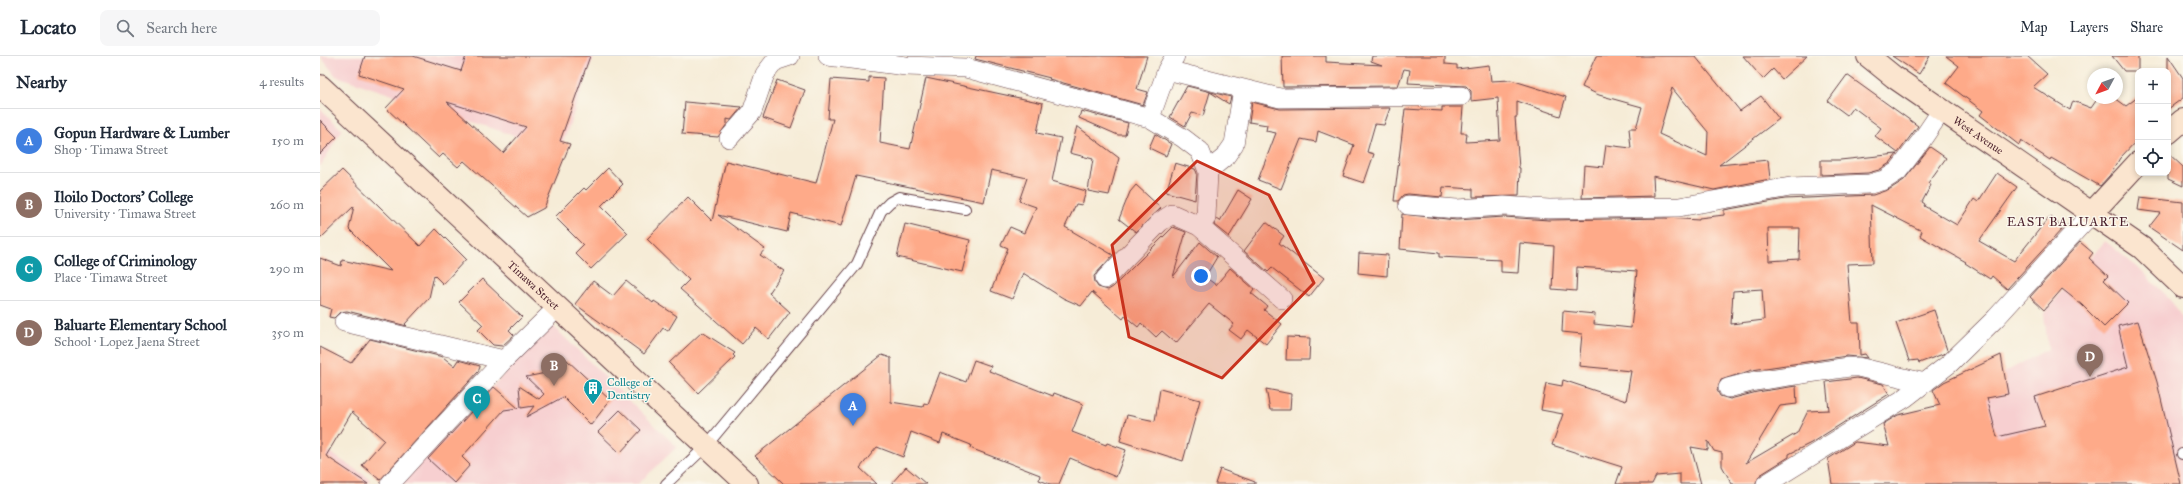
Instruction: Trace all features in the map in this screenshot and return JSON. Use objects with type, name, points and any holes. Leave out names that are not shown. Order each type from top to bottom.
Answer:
[{"type":"street","points":[[729,138],[752,112],[765,74],[775,61],[790,56]]},
{"type":"street","points":[[828,56],[906,66],[966,68],[1150,118],[1183,138],[1200,151],[1208,171],[1206,218],[1199,226]]},
{"type":"street","name":"West Avenue","points":[[1868,56],[2090,214],[2142,248],[2183,287]]},
{"type":"street","points":[[1150,118],[1171,63],[1243,89],[1280,98],[1461,96]]},
{"type":"street","name":"Timawa Street","points":[[320,86],[747,484]]},
{"type":"street","points":[[1208,171],[1225,157],[1234,144],[1243,89]]},
{"type":"street","points":[[1408,205],[1457,209],[1504,206],[1548,209],[1679,206],[1790,187],[1870,184],[1884,180],[1898,171],[1942,110]]},
{"type":"street","points":[[2171,130],[2183,120]]},
{"type":"street","points":[[1766,484],[1904,398],[1949,364],[1996,318],[2135,166]]},
{"type":"street","points":[[1105,279],[1160,222],[1172,214],[1199,226],[1282,299]]},
{"type":"street","points":[[390,484],[504,360],[558,307]]},
{"type":"street","points":[[344,322],[504,360]]},
{"type":"street","points":[[1728,388],[1755,381],[1849,367],[1858,367],[1925,383]]},
{"type":"lane","points":[[666,484],[706,446],[857,264],[881,211],[890,202],[899,197],[965,209]]},
{"type":"highlighted area","points":[[1197,161],[1269,195],[1314,283],[1222,378],[1129,337],[1112,245]]},
{"type":"shaded area","points":[[320,56],[594,56],[560,151],[336,76]]},
{"type":"shaded area","points":[[320,108],[342,130],[320,167]]},
{"type":"shaded area","points":[[2105,241],[2142,271],[2170,299],[2183,319],[2183,484],[1965,484],[1946,404],[2048,349],[2044,313]]},
{"type":"shaded area","points":[[551,324],[677,447],[638,484],[401,484]]},
{"type":"shaded area","points":[[320,446],[370,479],[367,484],[320,484]]},
{"type":"building","points":[[365,56],[413,56],[461,71],[466,56],[590,56],[560,141],[570,144],[544,208],[527,217],[464,161],[458,167],[443,154],[439,158],[386,108],[404,89],[359,74]],"holes":[[[447,102],[526,127],[503,153]]]},
{"type":"building","points":[[976,56],[1147,56],[1137,89],[1148,92],[1143,105],[1049,79],[1050,78],[975,59]]},
{"type":"building","points":[[1282,56],[1326,56],[1326,62],[1382,65],[1371,61],[1372,56],[1445,56],[1445,64],[1457,65],[1457,69],[1489,65],[1491,81],[1511,80],[1566,97],[1560,116],[1517,101],[1517,117],[1515,117],[1520,168],[1519,196],[1473,197],[1473,189],[1443,187],[1442,197],[1408,194],[1403,195],[1398,201],[1394,201],[1405,109],[1442,111],[1442,107],[1463,107],[1461,133],[1467,133],[1466,142],[1500,140],[1498,98],[1471,101],[1471,91],[1466,86],[1408,83],[1410,70],[1404,69],[1398,86],[1283,87]]},
{"type":"building","points":[[1596,56],[1695,56],[1740,111],[1761,96],[1779,119],[1719,165],[1768,160],[1770,179],[1714,190],[1653,176],[1654,196],[1582,198],[1584,165],[1603,167],[1606,145],[1631,148],[1629,128],[1636,128],[1642,107],[1599,95],[1582,87]],"holes":[[[1672,88],[1708,132],[1707,156],[1659,134]]]},
{"type":"building","points":[[1743,56],[1807,56],[1782,79],[1773,69],[1763,79]]},
{"type":"building","points":[[1892,56],[1930,56],[1919,74]]},
{"type":"building","points":[[1946,56],[2027,56],[2047,74],[2033,87],[2070,110],[2073,101],[2091,108],[2094,104],[2123,104],[2126,106],[2135,99],[2135,142],[2120,158],[2110,175],[2100,186],[2051,158],[2050,160],[2021,141],[2019,145],[1980,115],[1983,111],[1946,83],[1959,66]]},
{"type":"building","points":[[2112,56],[2138,56],[2138,68],[2135,68],[2135,71],[2124,71]]},
{"type":"building","points":[[2168,56],[2183,78],[2183,98],[2171,107],[2171,68],[2168,68]]},
{"type":"building","points":[[1847,75],[1918,126],[1898,153],[1875,136],[1881,128],[1853,107],[1847,115],[1828,101]]},
{"type":"building","points":[[869,77],[884,78],[880,143],[910,149],[926,78],[1043,103],[1037,133],[1061,138],[1052,181],[1086,191],[1082,205],[1076,204],[1065,227],[1113,255],[1094,276],[1098,287],[1108,290],[1113,287],[1173,227],[1186,232],[1173,277],[1200,242],[1217,257],[1205,277],[1216,285],[1230,268],[1254,289],[1251,293],[1267,306],[1264,310],[1282,324],[1266,344],[1248,330],[1241,339],[1229,330],[1234,324],[1209,304],[1176,343],[1162,331],[1156,337],[1141,323],[1138,327],[1125,316],[1123,319],[1092,292],[1081,306],[1063,298],[1023,273],[1012,299],[991,291],[1008,248],[1001,245],[1010,227],[1024,233],[1036,207],[1019,201],[1027,178],[991,170],[984,202],[856,176],[841,226],[791,213],[787,232],[718,215],[765,249],[760,255],[784,271],[769,293],[790,312],[769,339],[756,328],[742,344],[680,289],[689,280],[647,239],[688,197],[712,221],[726,161],[816,183],[833,119],[828,119],[831,79],[869,82]]},
{"type":"building","points":[[777,80],[805,90],[791,128],[763,118]]},
{"type":"building","points":[[1187,86],[1231,97],[1229,104],[1210,92],[1203,116],[1192,113],[1185,126],[1170,117]]},
{"type":"building","points":[[685,102],[742,107],[731,120],[727,119],[727,124],[718,137],[682,134]]},
{"type":"building","points":[[1252,102],[1280,109],[1390,108],[1384,125],[1375,124],[1367,152],[1374,154],[1364,183],[1343,176],[1354,145],[1318,131],[1316,142],[1301,139],[1281,189],[1258,180],[1276,133],[1266,131],[1267,125],[1249,122]]},
{"type":"building","points":[[1081,111],[1128,123],[1125,135],[1118,135],[1079,118]]},
{"type":"building","points":[[320,120],[337,137],[320,154]]},
{"type":"building","points":[[1077,126],[1119,158],[1109,195],[1088,191],[1093,159],[1070,153]]},
{"type":"building","points":[[1155,134],[1171,144],[1166,156],[1149,148]]},
{"type":"building","points":[[1930,147],[1946,158],[1928,183],[1931,185],[1922,202],[1925,204],[1924,206],[1957,225],[1974,199],[1978,202],[1997,173],[2017,187],[1979,241],[2014,261],[2050,216],[2063,228],[2007,289],[1992,276],[1990,279],[1965,263],[1966,262],[1920,236],[1922,231],[1871,205],[1873,263],[1847,264],[1852,323],[1859,323],[1860,355],[1865,354],[1868,358],[1847,356],[1752,370],[1721,380],[1717,390],[1720,396],[1730,399],[1757,392],[1796,386],[1797,404],[1780,406],[1746,463],[1797,433],[1808,411],[1829,410],[1826,382],[1857,378],[1883,384],[1889,394],[1811,443],[1789,454],[1789,457],[1760,475],[1755,484],[1732,484],[1722,466],[1722,453],[1714,451],[1708,441],[1708,450],[1691,447],[1701,484],[1680,484],[1680,474],[1656,476],[1652,484],[1616,484],[1622,467],[1552,445],[1563,414],[1541,410],[1546,383],[1562,386],[1563,380],[1626,401],[1631,371],[1579,366],[1582,334],[1562,332],[1563,311],[1595,314],[1594,324],[1631,328],[1637,271],[1577,267],[1576,291],[1552,289],[1554,246],[1520,243],[1518,273],[1501,272],[1501,260],[1439,257],[1439,253],[1400,249],[1402,214],[1456,220],[1504,217],[1549,220],[1665,218],[1699,220],[1699,218],[1724,215],[1724,210],[1785,199],[1873,195],[1890,189],[1904,180]],"holes":[[[1768,228],[1800,228],[1799,259],[1769,261]],[[1762,289],[1764,320],[1731,324],[1733,291]]]},
{"type":"building","points":[[1897,154],[1890,163],[1879,170],[1868,173],[1821,175],[1821,160],[1840,160]]},
{"type":"building","points":[[2171,156],[2183,167],[2183,186],[2168,179],[2168,176],[2171,176]]},
{"type":"building","points":[[1175,163],[1195,169],[1197,173],[1195,200],[1166,192]]},
{"type":"building","points":[[608,168],[623,184],[601,206],[628,233],[591,269],[575,253],[583,245],[555,217],[584,188],[586,190]]},
{"type":"building","points":[[342,170],[420,246],[436,229],[466,259],[443,284],[434,275],[429,298],[405,324],[407,326],[347,311],[340,312],[334,318],[329,317],[331,309],[320,305],[320,258],[341,266],[342,260],[391,271],[349,229],[354,206],[320,239],[320,191]]},
{"type":"building","points":[[1136,185],[1161,208],[1136,232],[1119,219],[1130,192]]},
{"type":"building","points":[[1238,190],[1252,199],[1229,237],[1214,225],[1217,219],[1220,221]]},
{"type":"building","points":[[2140,197],[2183,202],[2183,250],[2149,227],[2160,213],[2138,210]]},
{"type":"building","points":[[1266,222],[1284,236],[1279,243],[1324,278],[1309,297],[1272,268],[1268,272],[1244,251]]},
{"type":"building","points":[[905,224],[970,240],[962,272],[897,257]]},
{"type":"building","points":[[2080,242],[2093,253],[2089,258],[2108,276],[2104,280],[2128,303],[2104,327],[2082,305],[2062,289],[2044,310],[2030,297]]},
{"type":"building","points":[[1359,253],[1388,255],[1387,276],[1358,273]]},
{"type":"building","points":[[482,279],[522,317],[509,330],[514,335],[502,346],[493,345],[478,330],[483,325],[459,302]]},
{"type":"building","points":[[593,281],[613,296],[626,281],[653,303],[654,301],[677,316],[668,331],[663,328],[644,354],[575,304]]},
{"type":"building","points":[[1934,310],[1947,350],[1943,354],[1919,363],[1918,360],[1909,361],[1896,323]]},
{"type":"building","points":[[2138,321],[2157,382],[2181,484],[1832,484],[1828,459],[1855,442],[1889,446],[1883,424],[1898,415],[1940,405],[1933,390],[1944,382],[2001,355],[2008,394],[1987,398],[1997,437],[2045,426],[2035,397],[2128,367],[2118,326]]},
{"type":"building","points":[[702,332],[735,353],[733,355],[735,357],[698,393],[669,363]]},
{"type":"building","points":[[1287,337],[1310,338],[1309,360],[1286,360]]},
{"type":"building","points":[[370,339],[443,357],[454,366],[458,360],[480,367],[478,372],[380,480],[362,465],[384,440],[352,412],[326,456],[368,484],[320,484],[320,347],[351,363]]},
{"type":"building","points":[[882,355],[891,358],[891,402],[923,407],[924,403],[928,404],[940,372],[966,382],[974,360],[991,366],[989,371],[1053,396],[1054,393],[1083,404],[1072,432],[1106,445],[1107,443],[1126,450],[1116,477],[1070,458],[1059,484],[1050,484],[1039,480],[1040,475],[970,448],[971,445],[943,434],[940,443],[911,432],[903,457],[877,447],[860,468],[877,484],[784,484],[755,456]]},
{"type":"building","name":"College of Dentistry","points":[[567,360],[610,400],[591,425],[563,397],[526,417],[534,406],[521,408],[519,386],[539,399],[544,394],[526,377],[551,372]]},
{"type":"building","points":[[494,387],[518,408],[504,410],[462,457],[470,465],[454,483],[428,459]]},
{"type":"building","points":[[1160,389],[1200,400],[1183,461],[1120,441],[1127,415],[1155,421]]},
{"type":"building","points":[[1266,389],[1291,394],[1290,410],[1270,410]]},
{"type":"building","points":[[620,410],[641,430],[620,453],[598,432]]},
{"type":"building","points":[[906,467],[926,484],[891,484]]},
{"type":"building","points":[[1220,469],[1255,482],[1255,484],[1215,484]]},
{"type":"place","name":"Baluarte Elementary School","points":[[2090,377]]},
{"type":"place","name":"Iloilo Doctors' College","points":[[554,386]]},
{"type":"place","name":"College of Dentistry","points":[[593,405]]},
{"type":"place","name":"College of Criminology","points":[[477,419]]},
{"type":"place","name":"Gopun Hardware & Lumber","points":[[853,426]]},
{"type":"district","name":"EAST BALUARTE","points":[[2068,221]]}]
